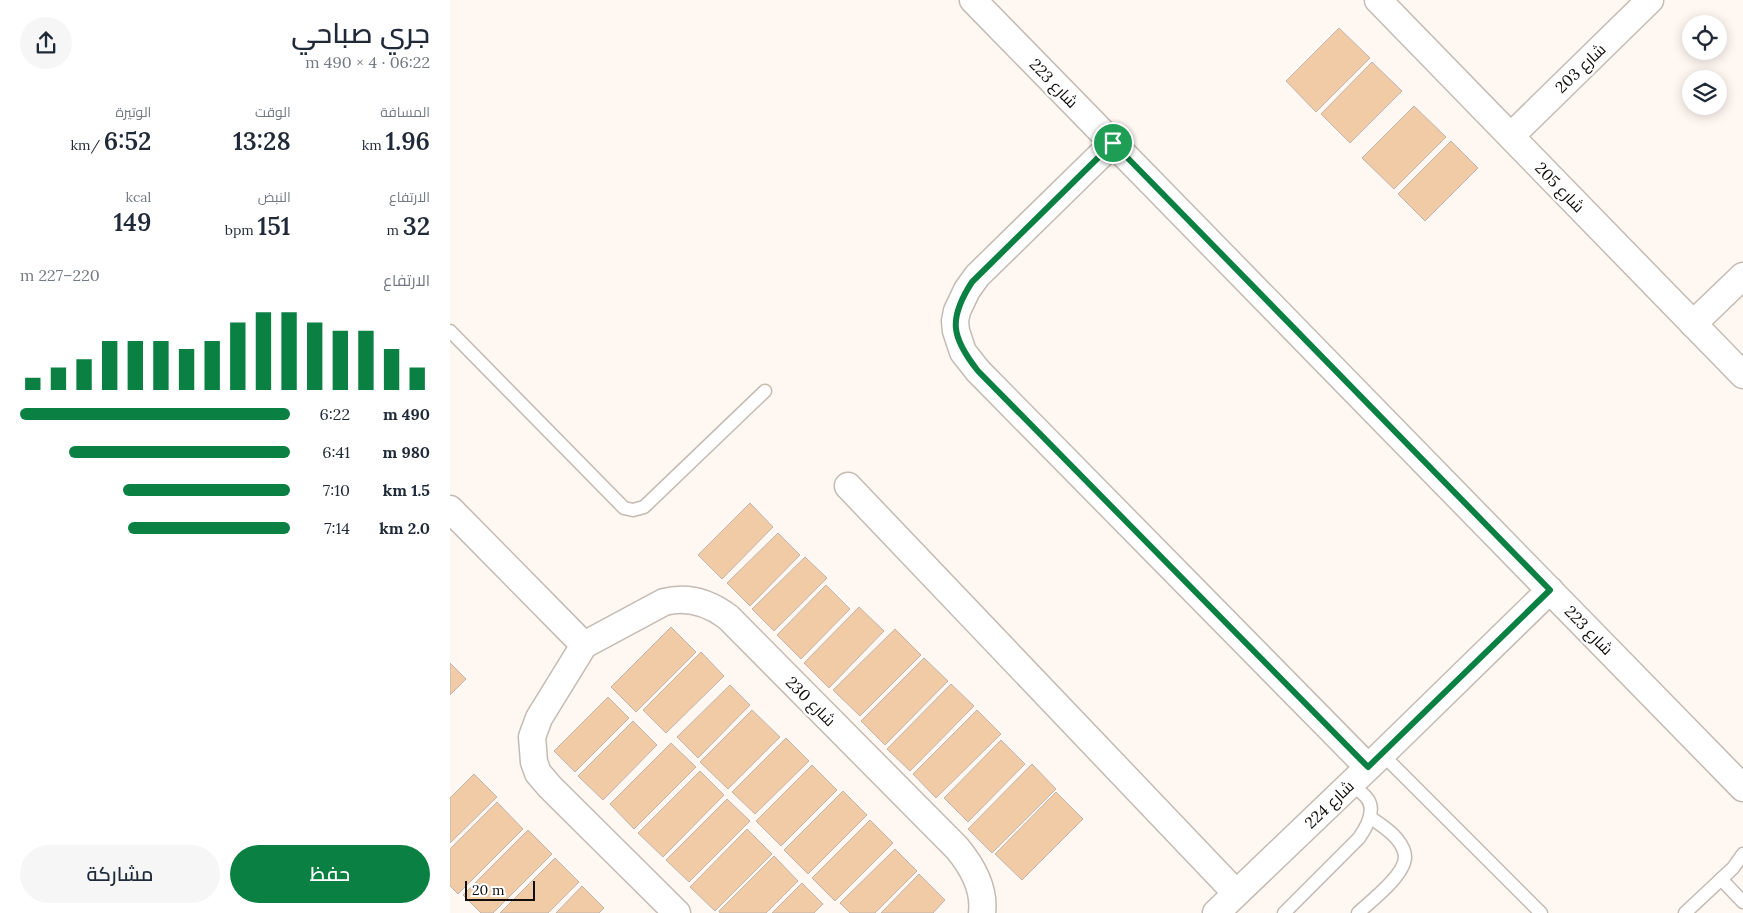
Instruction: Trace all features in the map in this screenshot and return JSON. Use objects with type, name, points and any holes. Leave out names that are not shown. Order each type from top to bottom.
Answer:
[{"type":"street","name":"شارع 223","points":[[973,0],[1550,590],[1741,781]]},
{"type":"street","name":"شارع 203","points":[[1511,136],[1650,0]]},
{"type":"street","name":"شارع 205","points":[[1382,1],[1743,375]]},
{"type":"street","points":[[1113,143],[972,282],[962,300],[955,321],[956,331],[963,352],[992,385],[1367,768]]},
{"type":"street","points":[[1693,324],[1743,276]]},
{"type":"street","points":[[848,486],[1236,893]]},
{"type":"street","points":[[450,509],[584,645],[535,727],[532,748],[538,773],[677,913]]},
{"type":"street","name":"شارع 224","points":[[1216,913],[1550,590]]},
{"type":"street","name":"شارع 230","points":[[584,645],[669,600],[686,599],[699,601],[718,609],[957,848],[979,884],[982,913]]},
{"type":"lane","points":[[450,331],[624,508],[633,510],[644,508],[764,391]]},
{"type":"lane","points":[[1284,913],[1366,829],[1370,817],[1370,806],[1367,798],[1367,768]]},
{"type":"lane","points":[[1367,768],[1541,913]]},
{"type":"lane","points":[[1358,913],[1396,877],[1405,856],[1397,838],[1370,817]]},
{"type":"lane","points":[[1685,913],[1733,868],[1743,854]]},
{"type":"lane","points":[[1721,879],[1743,902]]},
{"type":"building","points":[[1339,28],[1370,58],[1316,112],[1286,81]]},
{"type":"building","points":[[1372,62],[1402,91],[1350,143],[1321,114]]},
{"type":"building","points":[[1414,106],[1446,137],[1394,189],[1362,158]]},
{"type":"building","points":[[1451,141],[1478,168],[1425,221],[1398,194]]},
{"type":"building","points":[[750,503],[773,527],[722,579],[698,555]]},
{"type":"building","points":[[778,533],[800,555],[750,606],[727,583]]},
{"type":"building","points":[[805,557],[827,578],[774,631],[752,609]]},
{"type":"building","points":[[826,585],[850,609],[801,659],[777,635]]},
{"type":"building","points":[[859,607],[884,631],[829,688],[804,663]]},
{"type":"building","points":[[671,627],[696,652],[636,712],[611,687]]},
{"type":"building","points":[[895,629],[921,655],[860,716],[833,690]]},
{"type":"building","points":[[701,652],[724,676],[666,733],[643,710]]},
{"type":"building","points":[[924,658],[948,681],[885,745],[861,721]]},
{"type":"building","points":[[450,663],[466,679],[450,695]]},
{"type":"building","points":[[951,684],[974,706],[910,771],[887,749]]},
{"type":"building","points":[[730,685],[750,705],[698,758],[677,737]]},
{"type":"building","points":[[608,697],[629,718],[575,772],[554,751]]},
{"type":"building","points":[[752,710],[780,737],[728,789],[700,762]]},
{"type":"building","points":[[977,710],[1001,734],[936,798],[913,774]]},
{"type":"building","points":[[633,721],[657,745],[603,800],[578,776]]},
{"type":"building","points":[[786,738],[809,761],[755,814],[732,792]]},
{"type":"building","points":[[1001,740],[1025,764],[968,822],[944,798]]},
{"type":"building","points":[[671,743],[696,767],[634,829],[610,804]]},
{"type":"building","points":[[1032,764],[1056,789],[992,853],[968,829]]},
{"type":"building","points":[[812,765],[837,790],[781,846],[756,821]]},
{"type":"building","points":[[700,771],[724,795],[663,857],[638,833]]},
{"type":"building","points":[[474,774],[497,797],[450,843],[450,798]]},
{"type":"building","points":[[843,791],[867,815],[808,874],[784,850]]},
{"type":"building","points":[[1056,792],[1083,819],[1022,880],[995,854]]},
{"type":"building","points":[[727,799],[750,821],[689,882],[666,860]]},
{"type":"building","points":[[497,802],[523,829],[458,894],[450,886],[450,849]]},
{"type":"building","points":[[870,820],[893,843],[835,901],[812,878]]},
{"type":"building","points":[[747,829],[772,854],[715,911],[690,887]]},
{"type":"building","points":[[528,830],[552,854],[493,913],[481,913],[463,895]]},
{"type":"building","points":[[895,849],[917,871],[875,913],[850,913],[840,903]]},
{"type":"building","points":[[774,856],[798,881],[766,913],[720,913],[719,911]]},
{"type":"building","points":[[555,858],[579,882],[548,913],[500,913]]},
{"type":"building","points":[[919,874],[945,900],[933,913],[881,913]]},
{"type":"building","points":[[802,883],[823,904],[814,913],[772,913]]},
{"type":"building","points":[[582,886],[604,908],[599,913],[556,913]]},
{"type":"route","points":[[1113,143],[1550,590],[1368,767],[978,371],[963,352],[958,340],[955,321],[957,311],[966,290],[972,282],[1113,143]]}]
